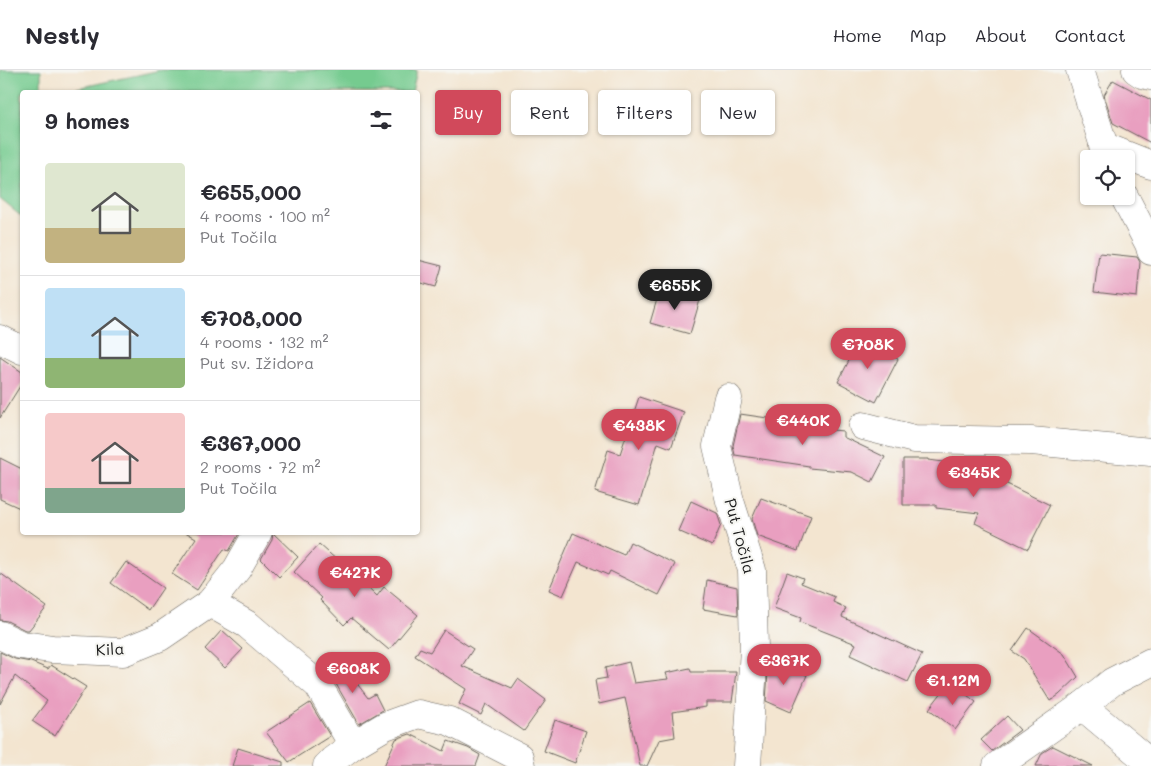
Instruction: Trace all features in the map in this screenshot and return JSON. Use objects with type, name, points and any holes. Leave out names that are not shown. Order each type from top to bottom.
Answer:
[{"type":"street","points":[[1080,70],[1104,150]]},
{"type":"street","points":[[1136,70],[1151,76]]},
{"type":"street","points":[[1135,161],[1151,165]]},
{"type":"street","points":[[1129,205],[1151,251]]},
{"type":"street","points":[[0,339],[20,349]]},
{"type":"street","name":"Put Točila","points":[[728,398],[717,446],[730,501],[752,570],[754,648],[747,766]]},
{"type":"street","points":[[863,426],[914,439],[1032,441],[1151,452]]},
{"type":"street","name":"Kila","points":[[0,635],[21,645],[52,649],[123,652],[160,637],[210,604],[237,569],[256,535]]},
{"type":"street","points":[[210,604],[248,625],[318,685],[353,746]]},
{"type":"street","points":[[997,766],[1082,706],[1112,682],[1151,662]]},
{"type":"street","points":[[1082,706],[1151,763]]},
{"type":"street","points":[[327,766],[353,746],[385,726],[418,714],[449,721],[519,757],[521,766]]},
{"type":"green space","points":[[0,70],[41,70],[41,90],[20,90],[20,215],[0,199]]},
{"type":"green space","points":[[161,70],[417,70],[412,90],[68,90]]},
{"type":"building","points":[[1113,80],[1151,100],[1151,143],[1113,123],[1104,95]]},
{"type":"building","points":[[1099,253],[1137,257],[1140,262],[1137,297],[1094,292]]},
{"type":"building","points":[[420,260],[442,266],[436,287],[420,283]]},
{"type":"building","points":[[660,289],[700,300],[690,334],[650,323]]},
{"type":"building","points":[[860,339],[898,359],[876,402],[838,382]]},
{"type":"building","points":[[0,357],[20,371],[20,386],[0,418]]},
{"type":"building","points":[[639,397],[684,412],[671,448],[658,443],[639,505],[595,492],[608,450],[620,454]]},
{"type":"building","points":[[740,414],[802,423],[802,427],[843,431],[843,437],[885,457],[872,482],[852,472],[809,468],[809,466],[735,455],[733,446]]},
{"type":"building","points":[[0,458],[20,468],[20,508],[0,499]]},
{"type":"building","points":[[903,459],[928,459],[968,465],[1050,505],[1028,549],[975,523],[979,513],[936,508],[936,505],[903,505]]},
{"type":"building","points":[[761,498],[811,516],[798,551],[757,536],[752,519]]},
{"type":"building","points":[[691,501],[717,513],[721,525],[712,546],[678,531]]},
{"type":"building","points":[[573,533],[624,555],[630,542],[675,564],[659,595],[610,571],[608,575],[578,562],[563,596],[549,590]]},
{"type":"building","points":[[190,535],[238,535],[229,551],[224,549],[197,590],[172,574],[196,538]]},
{"type":"building","points":[[273,535],[275,535],[298,557],[279,577],[261,559],[272,540]]},
{"type":"building","points":[[319,544],[377,596],[384,587],[418,615],[389,650],[351,618],[344,625],[320,600],[322,598],[294,572]]},
{"type":"building","points":[[126,562],[163,588],[148,610],[111,583]]},
{"type":"building","points":[[787,572],[803,578],[801,583],[835,597],[833,602],[846,608],[842,617],[922,654],[908,682],[850,655],[856,644],[800,622],[801,618],[774,608]]},
{"type":"building","points":[[0,573],[47,607],[29,630],[0,620]]},
{"type":"building","points":[[707,580],[737,587],[738,615],[703,609]]},
{"type":"building","points":[[1028,628],[1064,654],[1078,677],[1050,701],[1024,659],[1012,651]]},
{"type":"building","points":[[222,630],[243,649],[225,668],[205,649]]},
{"type":"building","points":[[444,630],[473,649],[462,666],[512,688],[518,679],[546,700],[524,731],[486,704],[481,715],[459,704],[466,689],[415,656],[420,648],[430,652]]},
{"type":"building","points":[[0,652],[15,659],[31,662],[48,669],[51,665],[86,687],[55,736],[32,721],[47,701],[15,676],[0,704]]},
{"type":"building","points":[[326,659],[355,681],[368,698],[375,694],[383,710],[359,724],[332,677],[320,666]]},
{"type":"building","points":[[773,661],[807,675],[791,712],[766,701],[768,672]]},
{"type":"building","points":[[629,662],[634,683],[668,679],[666,673],[690,668],[691,672],[736,672],[732,702],[706,702],[706,707],[672,712],[675,737],[659,740],[647,766],[640,766],[625,698],[599,704],[595,680],[607,678],[605,668]]},
{"type":"building","points":[[950,682],[976,702],[955,730],[929,709]]},
{"type":"building","points":[[310,703],[330,736],[289,762],[266,732]]},
{"type":"building","points":[[1007,716],[1020,730],[992,751],[981,740]]},
{"type":"building","points":[[555,720],[586,731],[575,763],[544,751]]},
{"type":"building","points":[[410,734],[444,751],[448,741],[468,748],[480,755],[476,766],[384,766],[396,739]]},
{"type":"building","points":[[1053,746],[1093,766],[1036,766],[1042,753]]},
{"type":"building","points":[[238,748],[283,762],[283,766],[232,766]]}]
